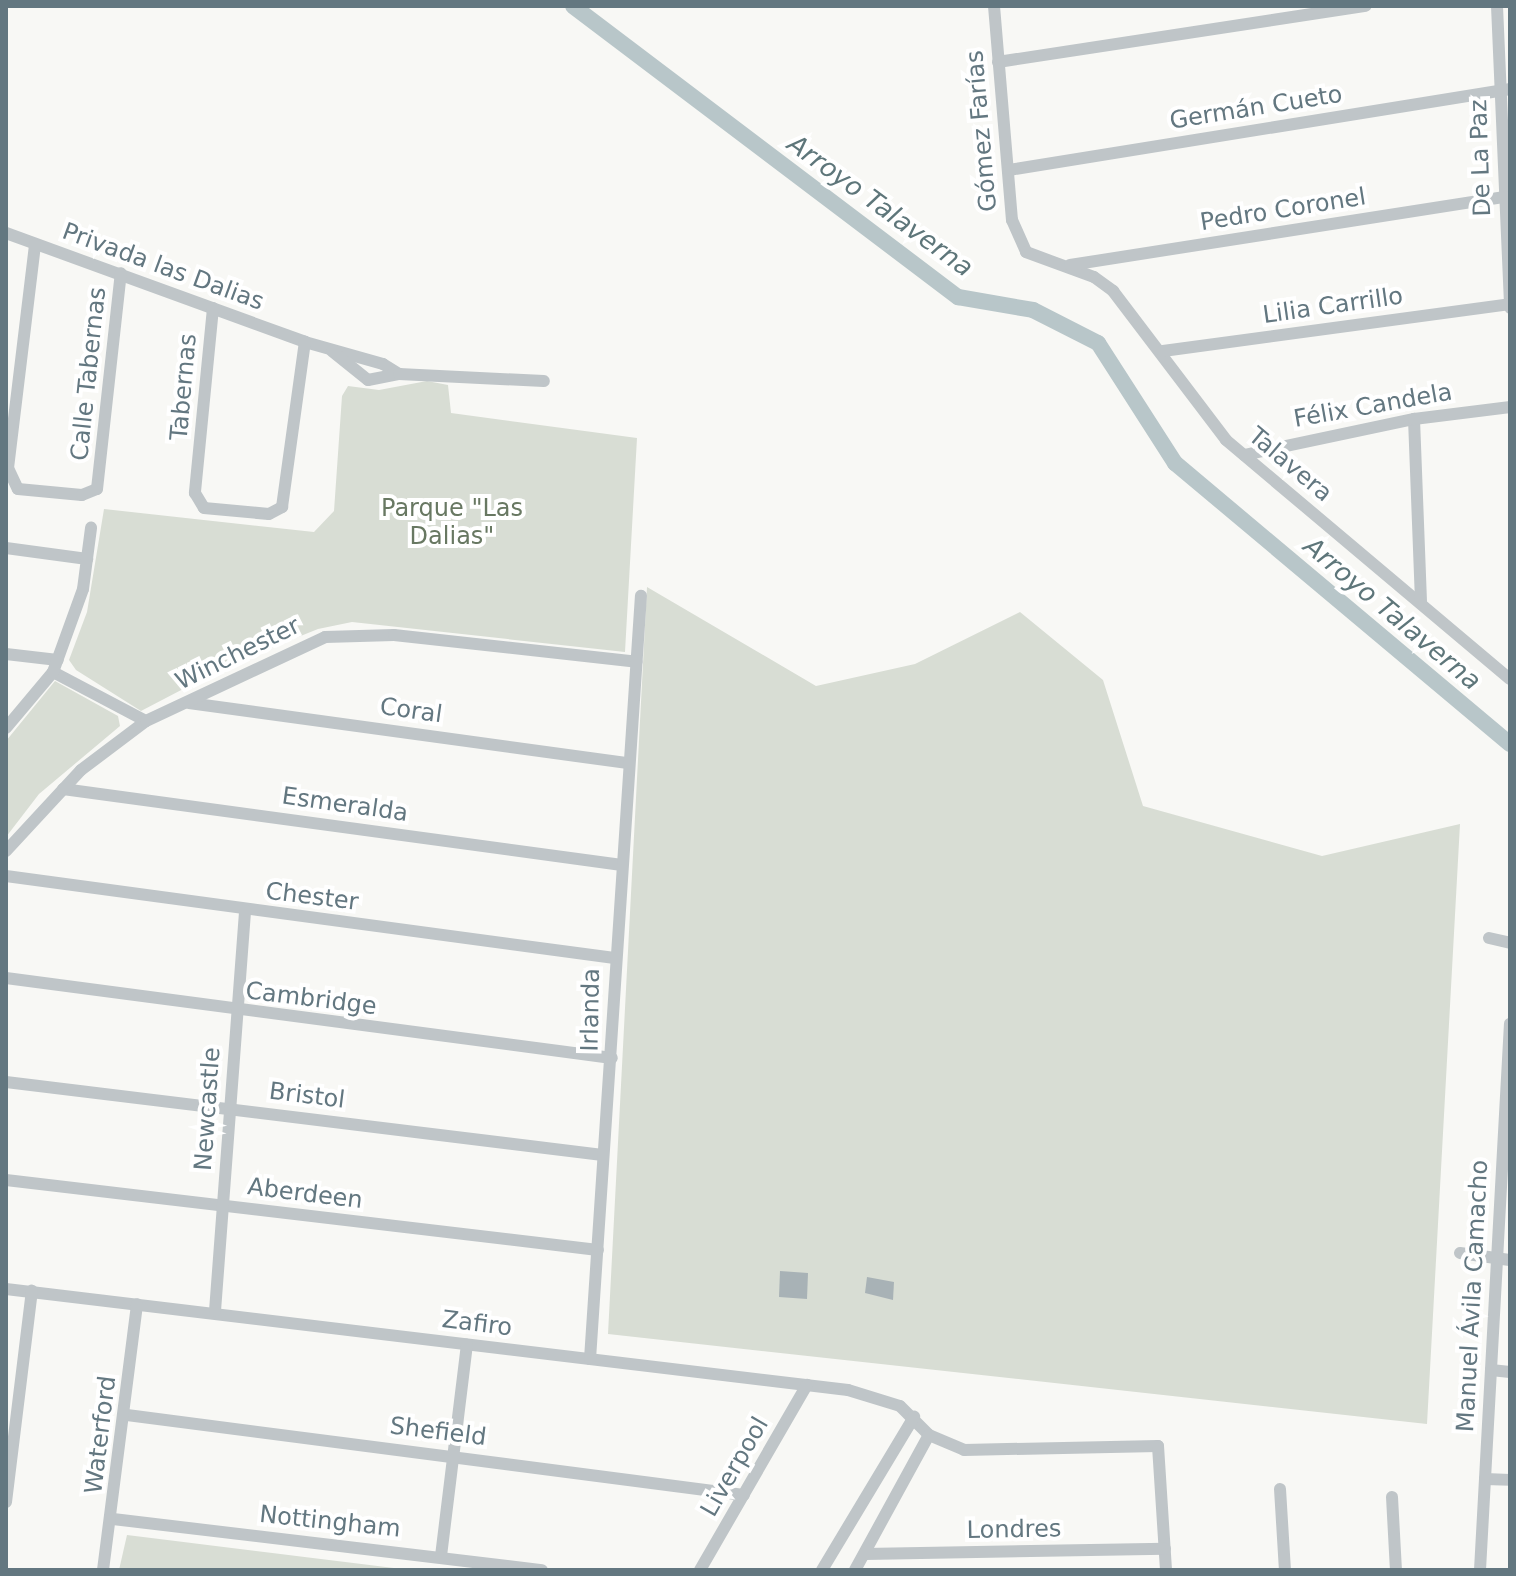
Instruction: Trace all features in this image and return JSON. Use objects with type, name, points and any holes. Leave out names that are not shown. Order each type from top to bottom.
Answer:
[{"type":"street","name":"Gómez Farías","points":[[994,6],[1016,238],[1043,262],[1067,266]]},
{"type":"street","points":[[998,62],[1366,6]]},
{"type":"street","name":"De La Paz","points":[[1497,6],[1505,90],[1505,197],[1510,306]]},
{"type":"street","name":"Germán Cueto","points":[[1009,170],[1505,90]]},
{"type":"street","name":"Pedro Coronel","points":[[1067,266],[1505,197]]},
{"type":"street","name":"Privada las Dalias","points":[[6,233],[305,342]]},
{"type":"street","name":"Calle Tabernas","points":[[35,245],[10,476],[18,489],[82,495],[97,489],[101,478],[121,273]]},
{"type":"street","name":"Talavera","points":[[1067,266],[1113,291],[1163,351],[1203,416],[1244,455],[1510,679]]},
{"type":"street","name":"Lilia Carrillo","points":[[1163,351],[1510,306]]},
{"type":"street","name":"Tabernas","points":[[213,308],[195,493],[204,508],[269,514],[286,500],[305,342]]},
{"type":"street","points":[[305,342],[383,364],[399,374]]},
{"type":"street","points":[[332,351],[360,378],[377,381],[399,374],[544,381]]},
{"type":"street","name":"Félix Candela","points":[[1244,455],[1414,419],[1510,407]]},
{"type":"street","points":[[1414,419],[1421,603]]},
{"type":"street","points":[[6,728],[55,666],[83,589],[91,528]]},
{"type":"street","points":[[6,548],[87,559]]},
{"type":"street","name":"Irlanda","points":[[590,1359],[612,1058],[614,958],[641,596]]},
{"type":"street","name":"Winchester","points":[[6,851],[63,789],[146,721],[189,703],[307,643],[340,634],[394,635],[637,662]]},
{"type":"street","points":[[6,654],[55,666],[146,721]]},
{"type":"street","name":"Coral","points":[[189,703],[628,763]]},
{"type":"street","name":"Esmeralda","points":[[63,789],[622,865]]},
{"type":"street","name":"Chester","points":[[6,876],[614,958]]},
{"type":"street","name":"Newcastle","points":[[215,1311],[245,910]]},
{"type":"street","points":[[1489,938],[1510,943]]},
{"type":"street","name":"Cambridge","points":[[6,978],[236,1012],[612,1058]]},
{"type":"street","name":"Manuel Ávila Camacho","points":[[1480,1570],[1496,1257],[1506,1149],[1510,1024]]},
{"type":"street","name":"Bristol","points":[[6,1082],[603,1155]]},
{"type":"street","name":"Aberdeen","points":[[6,1180],[598,1250]]},
{"type":"street","points":[[1460,1253],[1510,1260]]},
{"type":"street","name":"Zafiro","points":[[6,1289],[215,1311],[467,1345],[807,1385],[876,1396],[914,1417],[929,1435]]},
{"type":"street","points":[[6,1502],[32,1291]]},
{"type":"street","name":"Waterford","points":[[103,1570],[127,1415],[137,1304]]},
{"type":"street","points":[[441,1556],[456,1456],[467,1345]]},
{"type":"street","points":[[1491,1370],[1510,1372]]},
{"type":"street","name":"Liverpool","points":[[700,1570],[807,1385]]},
{"type":"street","name":"Shefield","points":[[127,1415],[744,1495]]},
{"type":"street","points":[[822,1570],[914,1417]]},
{"type":"street","points":[[855,1570],[929,1435],[964,1450],[1158,1446],[1166,1570]]},
{"type":"street","points":[[1485,1479],[1510,1480]]},
{"type":"street","points":[[1280,1489],[1285,1570]]},
{"type":"street","points":[[1392,1497],[1396,1570]]},
{"type":"street","name":"Nottingham","points":[[113,1519],[542,1570]]},
{"type":"street","name":"Londres","points":[[865,1554],[1165,1549]]},
{"type":"green space","name":"Parque \"Las Dalias\"","points":[[427,381],[448,385],[451,413],[637,438],[625,652],[352,622],[318,629],[231,664],[141,711],[76,670],[69,660],[87,612],[104,509],[314,532],[334,511],[342,396],[348,386],[379,390]]},
{"type":"green space","points":[[647,587],[816,686],[915,664],[1020,612],[1103,680],[1143,806],[1322,856],[1460,824],[1427,1424],[608,1334]]},
{"type":"green space","points":[[55,681],[118,716],[120,726],[39,794],[6,837],[6,741]]},
{"type":"green space","points":[[127,1535],[410,1570],[119,1570]]},
{"type":"building","points":[[780,1271],[808,1273],[807,1299],[779,1297]]},
{"type":"building","points":[[867,1277],[894,1282],[893,1300],[865,1293]]},
{"type":"waterway","name":"Arroyo Talaverna","points":[[573,6],[958,297],[1033,310],[1098,343],[1175,463],[1510,744]]}]
